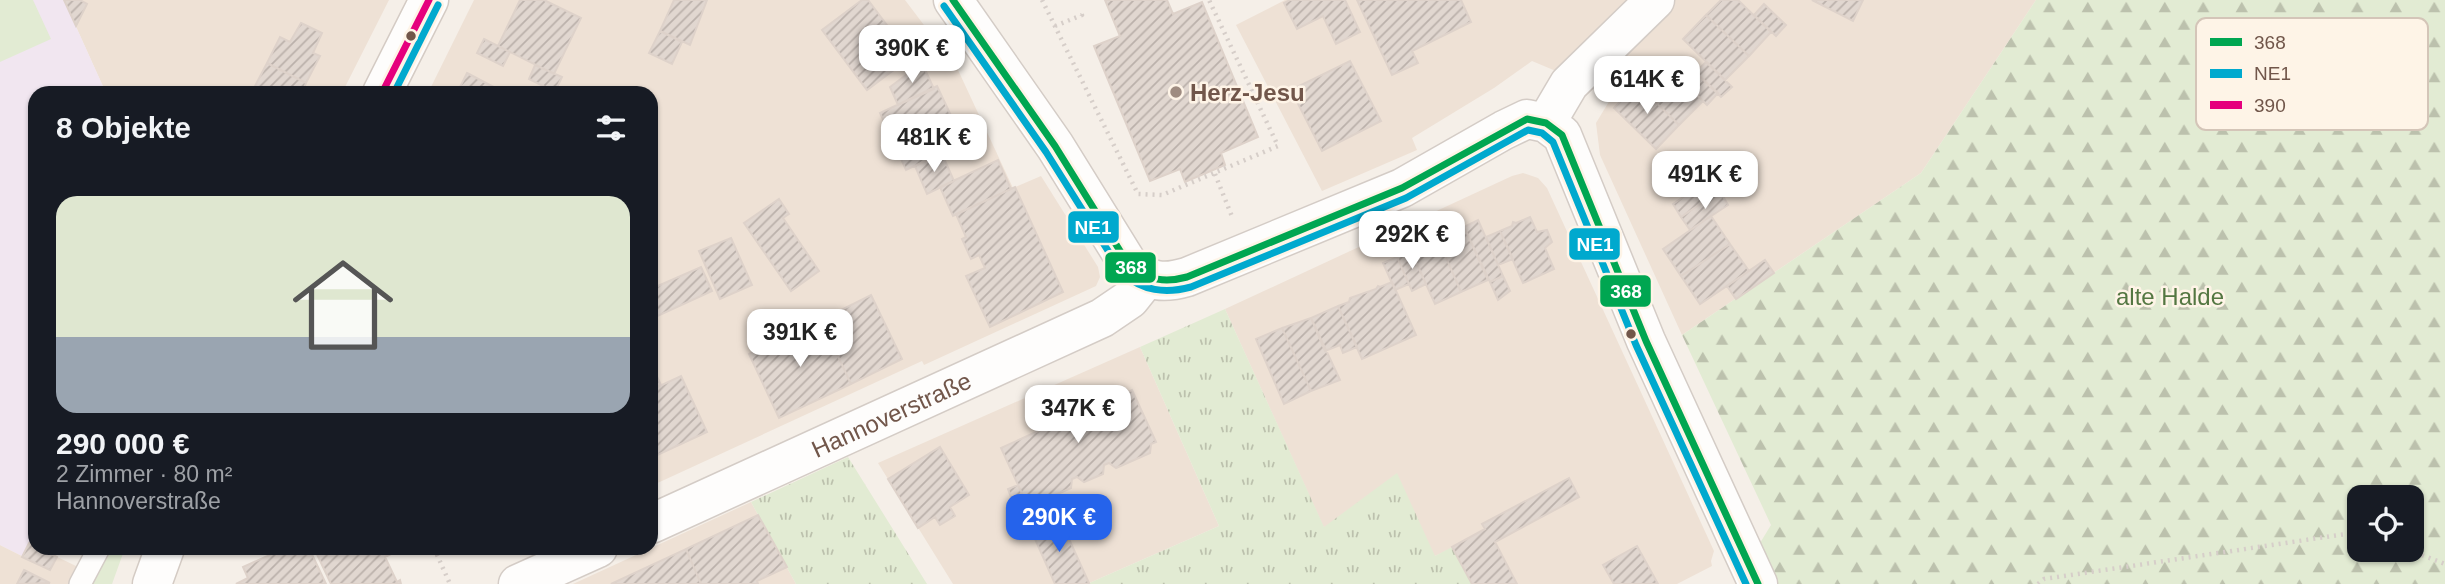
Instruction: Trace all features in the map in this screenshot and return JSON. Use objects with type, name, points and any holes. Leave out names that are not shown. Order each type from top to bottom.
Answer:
[{"type":"street","points":[[386,86],[429,0]]},
{"type":"street","points":[[953,0],[1055,146],[1130,267],[1146,279],[1170,282],[1187,277],[1402,188],[1527,119],[1546,123],[1562,135],[1646,341],[1758,584]]},
{"type":"street","points":[[1546,123],[1569,84],[1655,0]]},
{"type":"street","name":"Hannoverstraße","points":[[658,521],[1102,318],[1130,299],[1146,279]]},
{"type":"street","points":[[152,584],[162,555]]},
{"type":"street","points":[[518,584],[557,556]]},
{"type":"lane","points":[[80,584],[95,555]]},
{"type":"path","points":[[1042,0],[1138,194],[1162,195],[1278,146],[1209,0]]},
{"type":"path","points":[[1055,26],[1082,15],[1080,10]]},
{"type":"path","points":[[1215,174],[1235,223]]},
{"type":"path","points":[[2038,584],[2044,579],[2347,534]]},
{"type":"path","points":[[437,555],[450,584]]},
{"type":"path","points":[[2424,556],[2445,564]]},
{"type":"shaded area","points":[[0,0],[64,0],[103,86],[28,86],[28,545],[22,556],[0,545]]},
{"type":"shaded area","points":[[64,0],[389,0],[346,86],[103,86]]},
{"type":"shaded area","points":[[474,0],[905,0],[958,70],[1013,188],[1041,176],[1098,267],[1100,277],[1096,286],[924,365],[922,361],[658,483],[658,86],[431,86]]},
{"type":"shaded area","points":[[1285,0],[2036,0],[1921,173],[1682,335],[1600,155],[1596,123],[1613,95],[1532,61],[1494,88],[1412,138],[1417,150],[1322,191],[1236,25]]},
{"type":"shaded area","points":[[1523,173],[1538,178],[1547,188],[1714,551],[1712,566],[1677,584],[1472,584],[1452,548],[1435,556],[1324,528],[1225,309]]},
{"type":"shaded area","points":[[1140,347],[1219,526],[1087,584],[953,584],[878,463]]},
{"type":"shaded area","points":[[751,502],[796,584],[573,584],[636,555],[658,555],[658,545]]},
{"type":"shaded area","points":[[0,545],[22,556],[28,545],[28,555],[53,555],[80,568],[71,584],[0,584]]},
{"type":"green space","points":[[0,0],[33,0],[51,39],[0,62]]},
{"type":"green space","name":"alte Halde","points":[[2036,0],[2445,0],[2445,584],[1777,584],[1760,543],[1771,525],[1682,335],[1921,173]]},
{"type":"green space","points":[[1225,309],[1324,527],[1397,473],[1435,556],[1452,547],[1472,584],[1087,584],[1219,526],[1140,347]]},
{"type":"green space","points":[[848,457],[927,584],[796,584],[751,502]]},
{"type":"green space","points":[[107,555],[122,555],[112,584],[92,584]]},
{"type":"building","points":[[64,0],[80,0],[87,4],[76,26]]},
{"type":"building","points":[[520,0],[544,0],[581,18],[554,74],[498,46]]},
{"type":"building","points":[[674,0],[707,0],[690,45],[660,31]]},
{"type":"building","points":[[862,0],[868,0],[911,57],[867,90],[822,30]]},
{"type":"building","name":"Herz-Jesu","points":[[1105,0],[1167,0],[1173,14],[1202,2],[1258,137],[1221,153],[1225,165],[1185,182],[1180,169],[1150,181],[1094,46],[1120,36]]},
{"type":"building","points":[[1290,0],[1345,0],[1360,32],[1336,44],[1323,16],[1297,29],[1284,3]]},
{"type":"building","points":[[1357,0],[1461,0],[1471,22],[1412,51],[1418,63],[1392,75]]},
{"type":"building","points":[[1721,0],[1738,0],[1771,32],[1749,56],[1706,15]]},
{"type":"building","points":[[1812,0],[1863,0],[1853,21]]},
{"type":"building","points":[[1764,4],[1786,25],[1776,36],[1754,15]]},
{"type":"building","points":[[1706,15],[1749,56],[1725,80],[1683,39]]},
{"type":"building","points":[[301,23],[322,33],[313,53],[320,56],[306,83],[267,63],[280,37],[290,42]]},
{"type":"building","points":[[660,31],[682,42],[672,64],[649,53]]},
{"type":"building","points":[[484,39],[510,52],[503,66],[477,53]]},
{"type":"building","points":[[1660,60],[1703,101],[1679,125],[1637,84]]},
{"type":"building","points":[[1350,61],[1381,121],[1322,151],[1291,90]]},
{"type":"building","points":[[1706,62],[1732,87],[1721,97],[1695,72]]},
{"type":"building","points":[[267,63],[306,83],[305,86],[255,86]]},
{"type":"building","points":[[922,63],[934,89],[898,105],[890,87]]},
{"type":"building","points":[[535,65],[562,77],[558,86],[543,86],[529,79]]},
{"type":"building","points":[[1695,72],[1718,93],[1707,105],[1685,83]]},
{"type":"building","points":[[467,73],[492,86],[460,86]]},
{"type":"building","points":[[1637,84],[1679,125],[1656,149],[1614,108]]},
{"type":"building","points":[[937,86],[964,143],[906,170],[880,113]]},
{"type":"building","points":[[942,154],[954,181],[927,194],[915,166]]},
{"type":"building","points":[[998,160],[1011,189],[953,216],[940,187]]},
{"type":"building","points":[[1015,187],[1063,292],[990,327],[966,276],[985,268],[979,255],[971,259],[962,239],[966,237],[956,214]]},
{"type":"building","points":[[1698,187],[1706,200],[1681,217],[1673,204]]},
{"type":"building","points":[[1720,191],[1728,205],[1690,230],[1681,217]]},
{"type":"building","points":[[779,199],[789,214],[783,218],[819,271],[791,291],[744,223]]},
{"type":"building","points":[[1711,216],[1730,244],[1681,276],[1663,249]]},
{"type":"building","points":[[1530,217],[1537,232],[1547,230],[1552,242],[1545,248],[1554,269],[1523,283],[1500,231],[1512,226],[1513,222]]},
{"type":"building","points":[[1478,220],[1503,276],[1490,282],[1464,227]]},
{"type":"building","points":[[1464,227],[1488,280],[1461,292],[1438,239],[1447,235],[1448,230]]},
{"type":"building","points":[[1500,231],[1513,259],[1498,265],[1486,237]]},
{"type":"building","points":[[731,238],[752,285],[720,299],[699,251]]},
{"type":"building","points":[[1438,239],[1461,292],[1435,304],[1411,251],[1423,243]]},
{"type":"building","points":[[1730,244],[1749,271],[1700,304],[1681,276]]},
{"type":"building","points":[[1411,251],[1426,284],[1412,291],[1397,257]]},
{"type":"building","points":[[1397,257],[1409,284],[1395,290],[1383,263]]},
{"type":"building","points":[[1765,260],[1774,273],[1736,299],[1727,286]]},
{"type":"building","points":[[701,267],[712,291],[658,316],[658,286]]},
{"type":"building","points":[[1503,276],[1510,291],[1498,300],[1490,282]]},
{"type":"building","points":[[1392,282],[1416,335],[1362,359],[1338,306],[1349,302],[1350,298]]},
{"type":"building","points":[[871,295],[902,359],[851,384],[821,320]]},
{"type":"building","points":[[1338,306],[1357,347],[1343,353],[1340,345],[1325,351],[1311,318]]},
{"type":"building","points":[[1311,318],[1340,380],[1311,391],[1282,328]]},
{"type":"building","points":[[821,320],[851,384],[779,418],[749,354]]},
{"type":"building","points":[[1282,328],[1311,391],[1284,404],[1256,339]]},
{"type":"building","points":[[681,376],[707,432],[658,455],[658,387]]},
{"type":"building","points":[[1132,390],[1156,442],[1151,444],[1150,453],[1116,468],[1109,463],[1104,465],[1103,474],[1084,482],[1077,477],[1072,479],[1071,488],[1037,503],[1030,498],[1025,500],[1001,448],[1047,427],[1037,404],[1063,393],[1073,416]]},
{"type":"building","points":[[940,447],[969,495],[950,507],[955,516],[940,525],[935,517],[918,528],[888,479]]},
{"type":"building","points":[[1569,478],[1579,497],[1495,542],[1517,584],[1472,584],[1452,547],[1485,529],[1482,524]]},
{"type":"building","points":[[1018,485],[1025,500],[1014,505],[1008,489]]},
{"type":"building","points":[[758,515],[787,567],[757,581],[758,584],[701,584],[686,549]]},
{"type":"building","points":[[1059,517],[1089,583],[1087,584],[1055,584],[1031,530]]},
{"type":"building","points":[[28,545],[28,555],[57,557],[50,570],[22,557]]},
{"type":"building","points":[[1637,546],[1658,584],[1614,584],[1603,565]]},
{"type":"building","points":[[686,549],[701,584],[611,584]]},
{"type":"building","points":[[270,555],[312,555],[326,584],[236,584],[248,578],[243,567]]},
{"type":"building","points":[[317,555],[389,555],[385,557],[397,582],[400,580],[401,584],[331,584]]},
{"type":"building","points":[[24,570],[50,583],[17,584]]},
{"type":"transit line","name":"390","points":[[386,86],[429,0]]},
{"type":"transit line","name":"368","points":[[953,0],[1055,146],[1130,267],[1157,279],[1187,277],[1402,188],[1527,119],[1546,123],[1562,135],[1646,341],[1758,584]]},
{"type":"transit line","name":"NE1","points":[[398,86],[438,5]]},
{"type":"transit line","name":"NE1","points":[[944,6],[1046,152],[1122,273],[1138,284],[1155,289],[1191,287],[1406,198],[1528,130],[1542,133],[1553,142],[1636,345],[1746,584]]},
{"type":"place","name":"Herz-Jesu","points":[[1176,92]]}]
